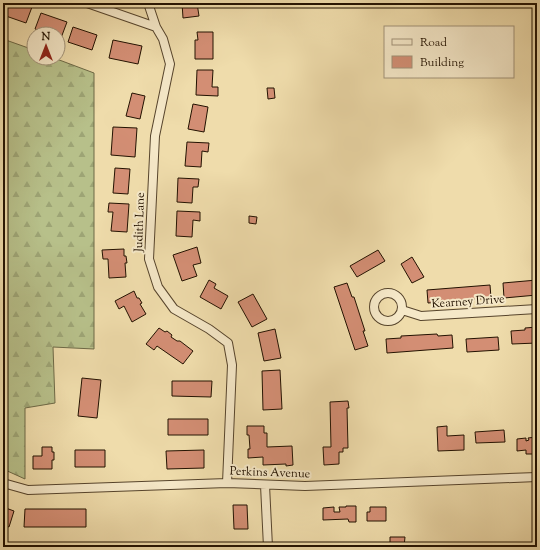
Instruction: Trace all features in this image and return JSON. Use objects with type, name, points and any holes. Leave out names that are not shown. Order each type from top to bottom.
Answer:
[{"type":"street","points":[[87,3],[156,28]]},
{"type":"street","name":"Judith Lane","points":[[148,3],[156,28],[163,39],[170,64],[155,136],[149,259],[158,286],[174,309],[209,329],[228,344],[232,365],[227,483]]},
{"type":"street","name":"Kearney Drive","points":[[402,310],[421,316],[537,309]]},
{"type":"street","name":"Perkins Avenue","points":[[3,483],[28,490],[227,483],[305,486],[537,477]]},
{"type":"street","points":[[265,485],[268,547]]},
{"type":"green space","points":[[3,39],[26,47],[26,66],[66,66],[66,62],[94,73],[94,349],[53,347],[55,403],[25,408],[25,479],[3,469]]},
{"type":"building","points":[[3,3],[20,3],[32,7],[26,23],[3,15]]},
{"type":"building","points":[[182,3],[197,3],[199,16],[183,18]]},
{"type":"building","points":[[41,13],[67,22],[66,26],[36,26]]},
{"type":"building","points":[[73,27],[97,35],[92,50],[68,42]]},
{"type":"building","points":[[197,32],[213,32],[213,59],[195,59],[195,40],[198,40]]},
{"type":"building","points":[[113,40],[142,46],[138,64],[109,58]]},
{"type":"building","points":[[197,70],[213,70],[212,87],[218,87],[218,96],[196,95]]},
{"type":"building","points":[[267,88],[274,88],[275,98],[268,99]]},
{"type":"building","points":[[132,93],[145,96],[140,119],[126,116]]},
{"type":"building","points":[[193,104],[208,107],[204,132],[188,129]]},
{"type":"building","points":[[113,127],[137,128],[135,157],[111,155]]},
{"type":"building","points":[[187,142],[209,143],[208,152],[202,151],[201,167],[185,166]]},
{"type":"building","points":[[115,168],[130,169],[128,194],[113,193]]},
{"type":"building","points":[[178,178],[199,179],[198,187],[193,187],[192,203],[177,202]]},
{"type":"building","points":[[109,203],[129,204],[127,232],[111,231],[113,212],[108,212]]},
{"type":"building","points":[[177,211],[200,212],[200,221],[193,220],[192,237],[176,236]]},
{"type":"building","points":[[249,216],[257,217],[256,224],[249,223]]},
{"type":"building","points":[[197,247],[201,263],[193,265],[197,276],[182,281],[173,255]]},
{"type":"building","points":[[124,249],[124,256],[126,256],[127,263],[125,263],[126,277],[109,278],[108,259],[103,259],[102,250]]},
{"type":"building","points":[[378,250],[385,261],[357,277],[350,266]]},
{"type":"building","points":[[412,257],[424,277],[412,283],[401,264]]},
{"type":"building","points":[[209,280],[216,284],[214,288],[228,296],[221,309],[200,297]]},
{"type":"building","points":[[537,280],[537,295],[504,298],[503,283]]},
{"type":"building","points":[[347,283],[352,297],[354,297],[365,331],[363,331],[368,346],[355,350],[334,287]]},
{"type":"building","points":[[490,285],[491,298],[428,303],[427,290]]},
{"type":"building","points":[[134,291],[137,298],[139,298],[142,303],[140,304],[146,314],[132,322],[124,306],[119,309],[115,301]]},
{"type":"building","points":[[253,294],[267,319],[252,327],[238,302]]},
{"type":"building","points":[[537,327],[537,343],[512,344],[511,331]]},
{"type":"building","points":[[159,328],[165,332],[167,331],[172,335],[171,337],[177,341],[180,341],[193,351],[183,364],[157,346],[154,350],[146,344]]},
{"type":"building","points":[[275,329],[281,358],[264,361],[258,333]]},
{"type":"building","points":[[437,334],[438,336],[452,335],[453,348],[387,353],[386,339],[401,338],[401,336]]},
{"type":"building","points":[[498,337],[499,350],[467,352],[466,339]]},
{"type":"building","points":[[280,370],[282,409],[263,410],[262,371]]},
{"type":"building","points":[[82,378],[101,380],[97,418],[78,416]]},
{"type":"building","points":[[172,381],[212,381],[211,397],[172,396]]},
{"type":"building","points":[[348,401],[348,448],[343,448],[343,452],[339,452],[339,464],[324,465],[323,447],[331,447],[330,402]]},
{"type":"building","points":[[168,419],[208,419],[208,435],[168,435]]},
{"type":"building","points":[[247,426],[264,426],[264,433],[267,433],[267,447],[292,446],[293,465],[263,465],[263,457],[248,458],[248,449],[250,449]]},
{"type":"building","points":[[447,426],[447,436],[464,435],[464,450],[438,451],[437,427]]},
{"type":"building","points":[[504,430],[505,442],[476,443],[475,432]]},
{"type":"building","points":[[536,437],[537,460],[533,460],[533,454],[526,454],[526,450],[517,451],[517,439],[526,438],[526,441],[529,440],[528,438]]},
{"type":"building","points":[[42,447],[52,447],[52,452],[54,452],[54,460],[52,460],[52,469],[33,469],[33,456],[42,456]]},
{"type":"building","points":[[75,450],[105,450],[105,467],[75,467]]},
{"type":"building","points":[[204,450],[204,468],[167,469],[166,451]]},
{"type":"building","points":[[233,505],[247,505],[248,529],[234,529]]},
{"type":"building","points":[[356,506],[356,522],[349,522],[348,519],[323,520],[323,508],[334,507],[334,512],[340,512],[339,507]]},
{"type":"building","points":[[3,507],[14,511],[9,527],[3,525]]},
{"type":"building","points":[[370,507],[386,507],[386,521],[367,521],[367,512],[370,512]]},
{"type":"building","points":[[25,509],[86,509],[86,527],[24,527]]},
{"type":"building","points":[[390,537],[405,537],[404,547],[390,547]]}]
